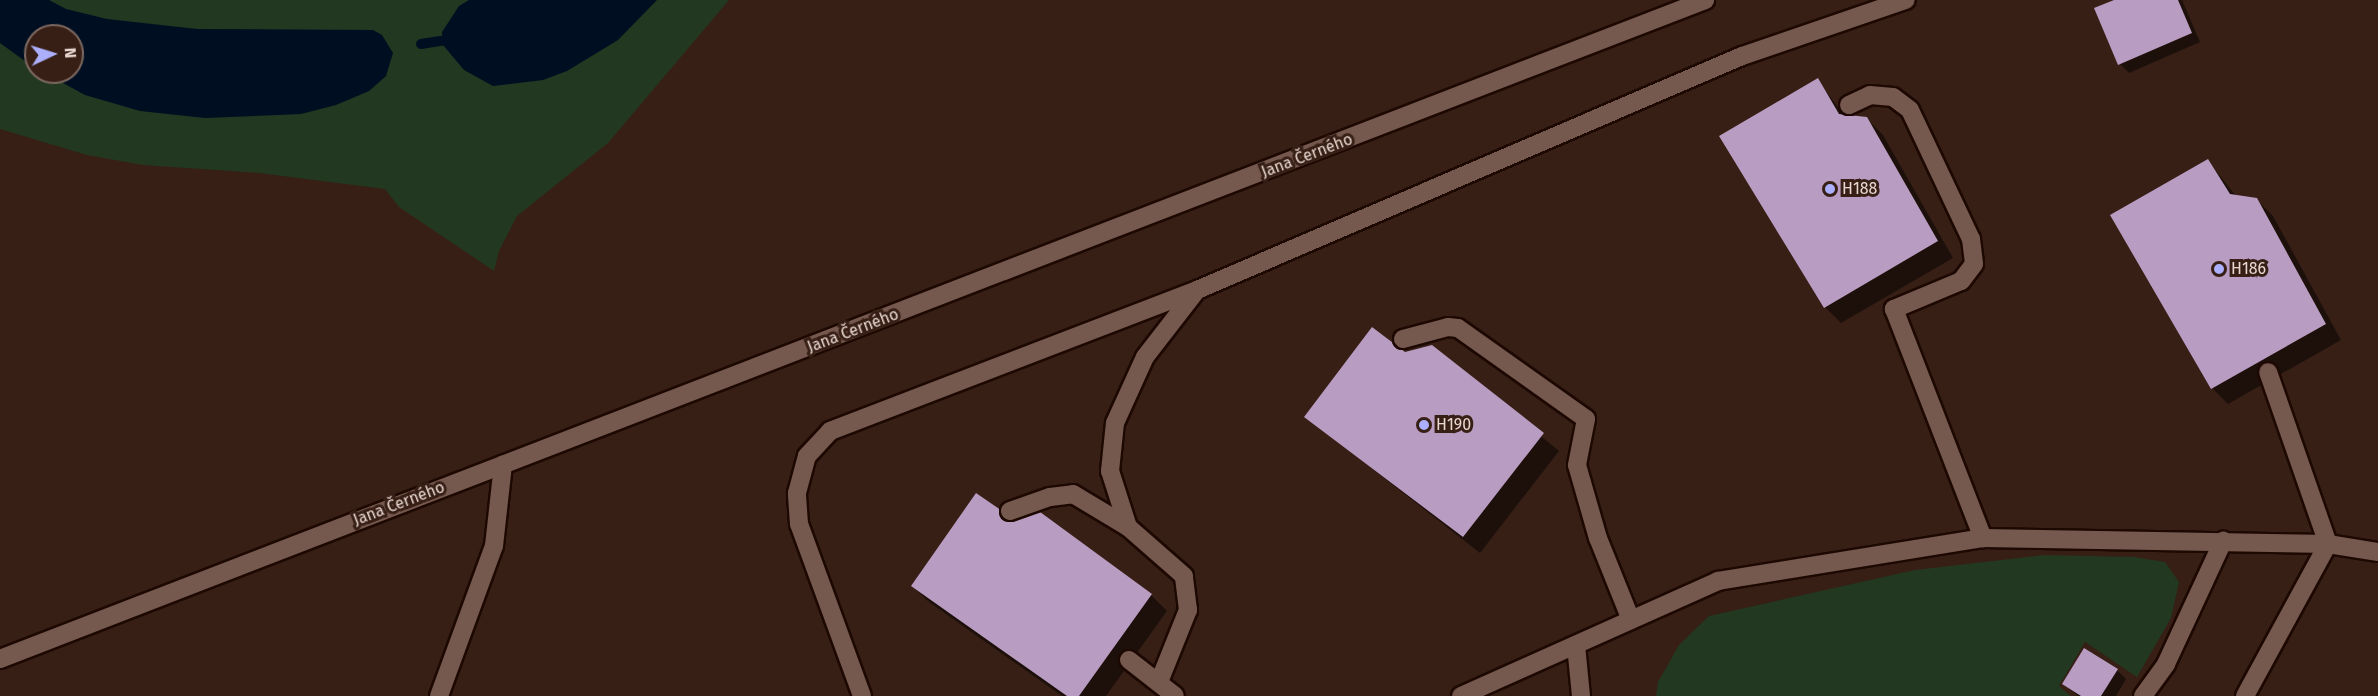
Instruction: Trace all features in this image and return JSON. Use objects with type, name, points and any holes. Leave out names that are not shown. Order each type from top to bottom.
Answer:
[{"type":"street","name":"Jana Černého","points":[[0,659],[503,464],[1119,230],[1706,0]]},
{"type":"street","points":[[862,696],[799,524],[797,493],[807,456],[830,431],[1197,290],[1742,56],[1906,0]]},
{"type":"street","points":[[1849,105],[1870,95],[1893,97],[1910,110],[1971,239],[1974,264],[1961,281],[1894,309],[1983,538]]},
{"type":"street","points":[[1128,526],[1110,471],[1115,423],[1145,357],[1197,290]]},
{"type":"street","points":[[1403,339],[1448,327],[1458,328],[1586,419],[1578,465],[1598,538],[1631,620]]},
{"type":"street","points":[[2245,696],[2328,544],[2268,372]]},
{"type":"street","points":[[439,696],[494,546],[503,464]]},
{"type":"street","points":[[1010,511],[1050,497],[1072,494],[1128,526],[1184,576],[1188,610],[1160,682]]},
{"type":"street","points":[[1461,696],[1718,581],[1983,538],[2328,544],[2378,552]]},
{"type":"street","points":[[2143,696],[2166,664],[2223,541]]},
{"type":"street","points":[[1576,645],[1581,696]]},
{"type":"street","points":[[1129,660],[1175,696]]},
{"type":"green space","points":[[0,0],[729,0],[608,143],[517,216],[499,251],[494,271],[399,207],[385,189],[259,173],[143,165],[87,155],[0,129]]},
{"type":"green space","points":[[2044,555],[2134,557],[2165,562],[2179,582],[2171,618],[2137,677],[2085,642],[2059,686],[2071,696],[1656,696],[1658,682],[1679,645],[1709,616],[1915,570]]},
{"type":"water","points":[[0,0],[49,0],[66,9],[107,19],[197,29],[373,30],[382,35],[393,53],[386,76],[369,91],[336,105],[301,114],[205,118],[140,111],[85,95],[65,84],[84,84],[84,24],[24,24],[24,60],[0,43]]},
{"type":"water","points":[[469,0],[657,0],[618,40],[567,71],[543,80],[493,86],[464,70],[443,45],[442,32],[459,6]]},
{"type":"building","points":[[2114,0],[2178,0],[2192,33],[2118,65],[2094,8]]},
{"type":"building","name":"H188","points":[[1818,78],[1839,114],[1867,117],[1938,241],[1824,308],[1719,136]]},
{"type":"building","name":"H186","points":[[2208,159],[2230,194],[2257,198],[2326,324],[2211,389],[2110,215]]},
{"type":"building","name":"H190","points":[[1372,327],[1405,352],[1432,345],[1544,433],[1463,537],[1304,417]]},
{"type":"building","points":[[976,493],[1011,517],[1036,509],[1152,594],[1079,696],[1067,696],[911,586]]},
{"type":"building","points":[[2084,648],[2118,669],[2101,696],[2081,696],[2062,684]]},
{"type":"waterway","points":[[421,44],[457,38]]},
{"type":"place","name":"H188","points":[[1830,189]]},
{"type":"place","name":"H186","points":[[2219,269]]},
{"type":"place","name":"H190","points":[[1424,425]]}]
